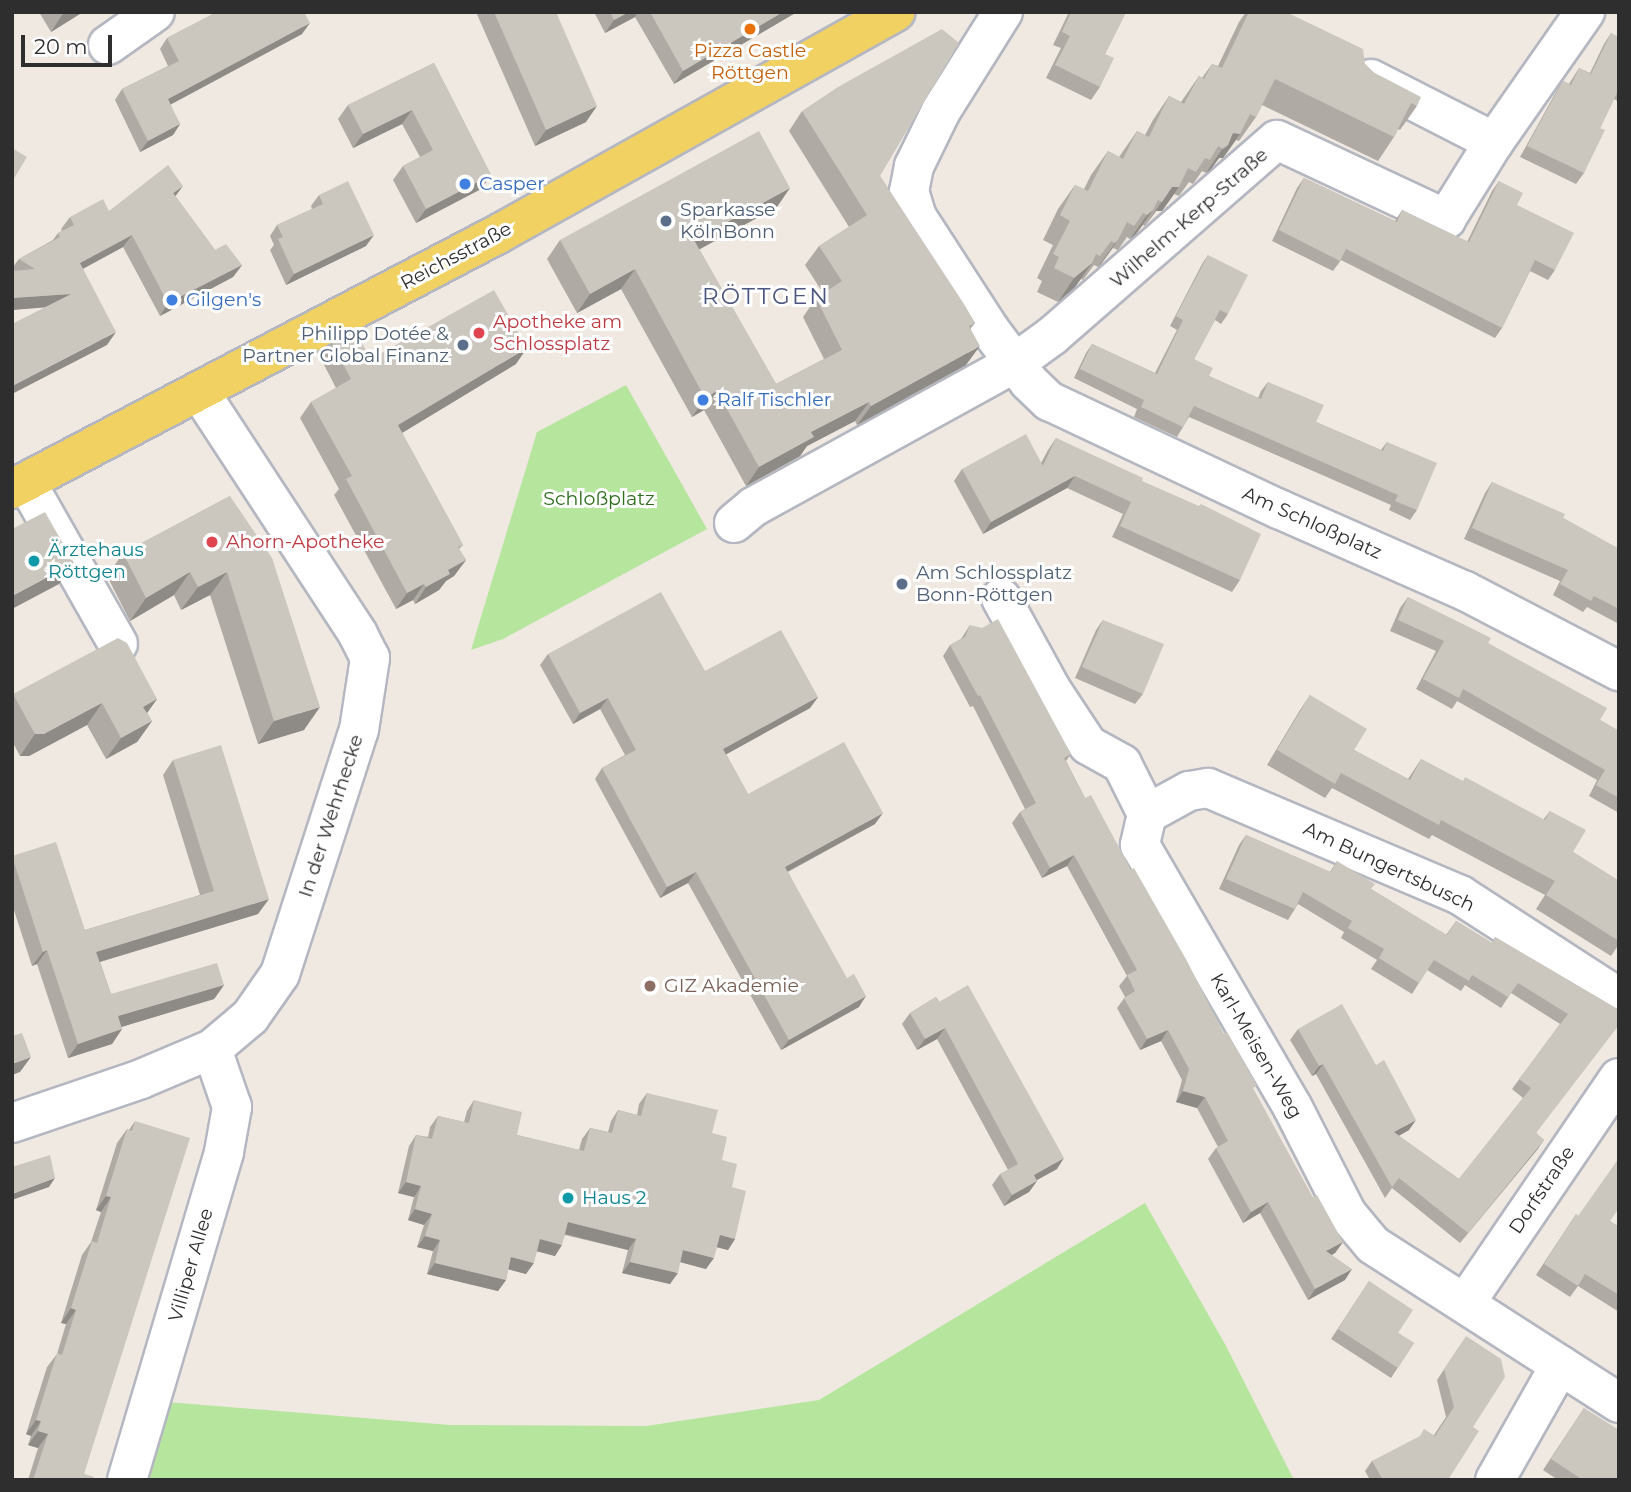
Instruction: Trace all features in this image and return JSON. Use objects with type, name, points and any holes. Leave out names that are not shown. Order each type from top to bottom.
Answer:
[{"type":"main road","name":"Reichsstraße","points":[[19,485],[500,233],[895,12]]},
{"type":"street","points":[[108,45],[155,12]]},
{"type":"street","name":"Am Schloßplatz","points":[[1003,12],[941,111],[914,166],[909,191],[917,217],[990,330],[1029,383],[1049,401],[1279,509],[1465,591],[1619,671]]},
{"type":"street","name":"Wilhelm-Kerp-Straße","points":[[1015,363],[1052,336],[1277,140],[1446,219],[1493,142],[1585,12]]},
{"type":"street","points":[[1367,77],[1493,142]]},
{"type":"street","points":[[734,523],[753,506],[1015,363]]},
{"type":"street","name":"In der Wehrhecke","points":[[12,1123],[141,1079],[212,1049],[250,1017],[280,974],[359,730],[370,658],[358,634],[199,391]]},
{"type":"street","points":[[19,485],[118,644]]},
{"type":"street","points":[[1000,598],[1051,689],[1088,745],[1122,764],[1189,792]]},
{"type":"street","points":[[1122,764],[1147,814],[1189,792]]},
{"type":"street","name":"Am Bungertsbusch","points":[[1189,792],[1208,788],[1460,895],[1619,998]]},
{"type":"street","name":"Karl-Meisen-Weg","points":[[1147,814],[1140,845],[1292,1106],[1347,1214],[1373,1245],[1457,1296],[1619,1403]]},
{"type":"street","name":"Villiper Allee","points":[[127,1480],[225,1152],[232,1107],[212,1049]]},
{"type":"street","name":"Dorfstraße","points":[[1457,1296],[1619,1078]]},
{"type":"street","points":[[1495,1480],[1560,1365]]},
{"type":"green space","name":"Schloßplatz","points":[[626,385],[707,529],[503,639],[471,650],[537,432]]},
{"type":"green space","points":[[1145,1203],[1226,1346],[1294,1480],[143,1480],[167,1402],[450,1425],[646,1426],[819,1400]]},
{"type":"building","points":[[217,12],[304,12],[310,23],[168,99],[180,124],[148,141],[122,89],[179,61],[167,38]]},
{"type":"building","points":[[494,12],[556,12],[597,106],[546,130]]},
{"type":"building","points":[[610,12],[629,12],[614,20]]},
{"type":"building","points":[[650,12],[783,12],[683,71]]},
{"type":"building","points":[[1071,12],[1126,12],[1105,54],[1114,58],[1100,87],[1055,65],[1070,36],[1062,32]]},
{"type":"building","points":[[1249,12],[1286,12],[1363,49],[1365,64],[1373,72],[1421,97],[1417,106],[1411,103],[1394,137],[1275,79],[1256,117],[1250,114],[1240,134],[1233,133],[1228,145],[1223,149],[1218,146],[1210,160],[1205,158],[1196,172],[1188,168],[1179,187],[1172,187],[1162,202],[1158,200],[1153,210],[1147,215],[1143,213],[1134,226],[1127,222],[1118,240],[1115,243],[1111,241],[1100,256],[1096,254],[1092,263],[1074,278],[1054,268],[1059,257],[1053,254],[1070,221],[1060,215],[1075,185],[1088,191],[1108,151],[1123,159],[1137,131],[1149,137],[1169,96],[1184,104],[1199,76],[1204,79],[1212,64],[1222,68]]},
{"type":"building","points":[[942,29],[959,43],[880,176],[964,304],[975,323],[969,326],[980,346],[871,406],[869,402],[811,432],[814,437],[759,467],[717,391],[705,398],[635,269],[590,294],[560,240],[759,131],[790,188],[694,240],[776,384],[842,350],[816,298],[842,281],[819,246],[867,215],[802,111],[838,87]]},
{"type":"building","points":[[1611,33],[1619,37],[1619,89],[1600,128],[1605,130],[1584,173],[1527,146],[1563,81],[1571,85],[1579,68],[1591,74]]},
{"type":"building","points":[[434,63],[491,175],[426,209],[403,166],[433,150],[412,110],[363,134],[348,105]]},
{"type":"building","points":[[12,148],[27,157],[12,182]]},
{"type":"building","points":[[168,165],[183,186],[173,193],[215,250],[226,244],[242,265],[168,303],[132,235],[80,263],[116,332],[12,386],[12,324],[71,294],[12,298],[12,271],[35,269],[19,259],[60,237],[58,233],[74,225],[70,217],[103,199],[109,211]]},
{"type":"building","points":[[1304,178],[1397,222],[1402,210],[1469,242],[1499,181],[1523,193],[1517,205],[1574,233],[1555,270],[1535,260],[1502,328],[1346,249],[1340,261],[1279,230]]},
{"type":"building","points":[[348,181],[374,235],[294,274],[278,239],[283,237],[277,225],[323,204],[319,195]]},
{"type":"building","points":[[1208,255],[1248,275],[1228,314],[1220,310],[1194,359],[1213,368],[1209,376],[1261,399],[1268,382],[1324,405],[1316,422],[1383,451],[1387,442],[1437,463],[1417,510],[1395,501],[1398,495],[1194,406],[1183,427],[1141,407],[1144,400],[1080,369],[1092,344],[1157,374],[1183,320],[1176,316]]},
{"type":"building","points":[[494,290],[527,348],[398,425],[463,545],[458,547],[466,560],[448,570],[450,574],[426,587],[424,584],[407,593],[346,479],[352,476],[311,402],[351,379],[332,343],[355,331],[371,359]]},
{"type":"building","points":[[1026,434],[1043,466],[1056,438],[1143,478],[1142,481],[1199,506],[1201,504],[1261,534],[1240,580],[1120,526],[1131,502],[1075,476],[991,522],[962,469]]},
{"type":"building","points":[[1492,482],[1565,514],[1563,518],[1619,549],[1619,609],[1594,596],[1591,601],[1560,584],[1568,570],[1472,528]]},
{"type":"building","points":[[230,496],[272,558],[320,707],[274,721],[227,572],[198,587],[190,572],[146,598],[123,553]]},
{"type":"building","name":"Ärztehaus Röttgen","points":[[45,512],[74,563],[12,596],[12,529]]},
{"type":"building","points":[[661,592],[705,671],[781,630],[818,697],[723,749],[748,794],[844,742],[883,813],[785,867],[847,978],[854,974],[866,996],[789,1040],[696,872],[667,887],[602,768],[636,750],[608,698],[580,713],[548,654]]},
{"type":"building","points":[[1408,597],[1491,638],[1488,643],[1607,708],[1600,720],[1619,731],[1619,798],[1596,785],[1605,770],[1463,689],[1459,698],[1423,679],[1444,641],[1398,620]]},
{"type":"building","points":[[998,619],[1071,754],[1064,758],[1085,798],[1091,795],[1131,870],[1134,868],[1187,961],[1224,1034],[1227,1032],[1257,1086],[1253,1088],[1313,1198],[1317,1195],[1343,1242],[1326,1251],[1352,1269],[1315,1289],[1268,1202],[1251,1212],[1216,1148],[1228,1141],[1205,1097],[1183,1091],[1189,1069],[1168,1030],[1147,1039],[1124,998],[1135,991],[1127,975],[1137,970],[1074,855],[1050,868],[1020,812],[1036,803],[980,695],[978,696],[950,645],[965,637],[970,625],[982,628]]},
{"type":"building","points":[[1103,620],[1164,644],[1143,694],[1082,667]]},
{"type":"building","points":[[118,638],[127,643],[157,699],[143,707],[152,721],[121,738],[102,703],[44,734],[35,734],[13,694]]},
{"type":"building","points":[[1310,695],[1367,729],[1354,750],[1410,780],[1421,759],[1463,781],[1465,777],[1545,820],[1550,811],[1586,830],[1573,852],[1619,881],[1619,941],[1546,895],[1555,881],[1441,820],[1439,825],[1341,773],[1335,784],[1277,750]]},
{"type":"building","points":[[221,745],[269,899],[96,952],[111,994],[217,963],[224,985],[118,1016],[122,1029],[78,1044],[47,950],[43,952],[12,856],[56,842],[85,930],[214,891],[173,760]]},
{"type":"building","points":[[1246,835],[1331,872],[1337,861],[1375,884],[1371,889],[1447,935],[1456,921],[1492,943],[1495,937],[1619,1010],[1619,1025],[1536,1133],[1544,1140],[1468,1233],[1399,1178],[1392,1187],[1323,1064],[1319,1066],[1298,1029],[1342,1004],[1376,1065],[1384,1060],[1416,1120],[1394,1132],[1459,1179],[1531,1088],[1519,1079],[1568,1014],[1518,983],[1508,997],[1472,975],[1469,981],[1434,960],[1419,983],[1379,958],[1384,949],[1348,928],[1352,921],[1303,892],[1295,909],[1226,879]]},
{"type":"building","points":[[968,985],[1064,1158],[1034,1175],[1037,1181],[1012,1195],[1000,1174],[1018,1164],[945,1028],[925,1039],[910,1013],[936,997],[939,1002]]},
{"type":"building","points":[[22,1033],[31,1057],[12,1064],[12,1036]]},
{"type":"building","name":"Haus 2","points":[[647,1093],[718,1110],[712,1133],[727,1137],[722,1160],[737,1164],[732,1187],[746,1191],[735,1239],[720,1235],[714,1258],[683,1250],[678,1273],[630,1262],[636,1239],[568,1222],[562,1245],[540,1239],[534,1263],[511,1257],[506,1280],[435,1263],[440,1240],[425,1236],[432,1214],[415,1209],[421,1186],[406,1182],[416,1135],[432,1139],[438,1116],[469,1123],[474,1100],[522,1112],[517,1135],[584,1151],[590,1128],[612,1133],[618,1110],[641,1116]]},
{"type":"building","points":[[135,1121],[190,1138],[84,1474],[94,1477],[93,1480],[33,1480],[48,1434],[38,1431],[41,1421],[36,1420],[57,1353],[62,1355],[76,1310],[71,1308],[92,1241],[97,1243],[111,1197],[106,1196],[127,1129],[132,1131]]},
{"type":"building","points":[[50,1155],[55,1178],[12,1194],[12,1167]]},
{"type":"building","points":[[1619,1158],[1619,1208],[1610,1221],[1619,1227],[1619,1295],[1585,1274],[1578,1286],[1544,1264],[1576,1214],[1578,1216]]},
{"type":"building","points":[[1369,1281],[1413,1310],[1398,1333],[1414,1343],[1398,1368],[1338,1329]]},
{"type":"building","points":[[1466,1336],[1501,1359],[1505,1377],[1473,1427],[1479,1431],[1448,1480],[1383,1480],[1372,1461],[1420,1436],[1424,1429],[1435,1436],[1454,1407],[1444,1369]]},
{"type":"building","points":[[1584,1408],[1619,1430],[1619,1480],[1583,1480],[1551,1459]]},
{"type":"place","name":"Pizza Castle Röttgen","points":[[750,29]]},
{"type":"place","name":"Casper","points":[[465,184]]},
{"type":"place","name":"Sparkasse KölnBonn","points":[[666,221]]},
{"type":"place","name":"Gilgen's","points":[[172,300]]},
{"type":"place","name":"Apotheke am Schlossplatz","points":[[479,333]]},
{"type":"place","name":"Philipp Dotée & Partner Global Finanz","points":[[463,345]]},
{"type":"place","name":"Ralf Tischler","points":[[703,400]]},
{"type":"place","name":"Ahorn-Apotheke","points":[[212,542]]},
{"type":"place","name":"Ärztehaus Röttgen","points":[[34,561]]},
{"type":"place","name":"Am Schlossplatz Bonn-Röttgen","points":[[902,584]]},
{"type":"place","name":"GIZ Akademie","points":[[650,986]]},
{"type":"place","name":"Haus 2","points":[[568,1198]]},
{"type":"district","name":"RÖTTGEN","points":[[766,296]]}]
